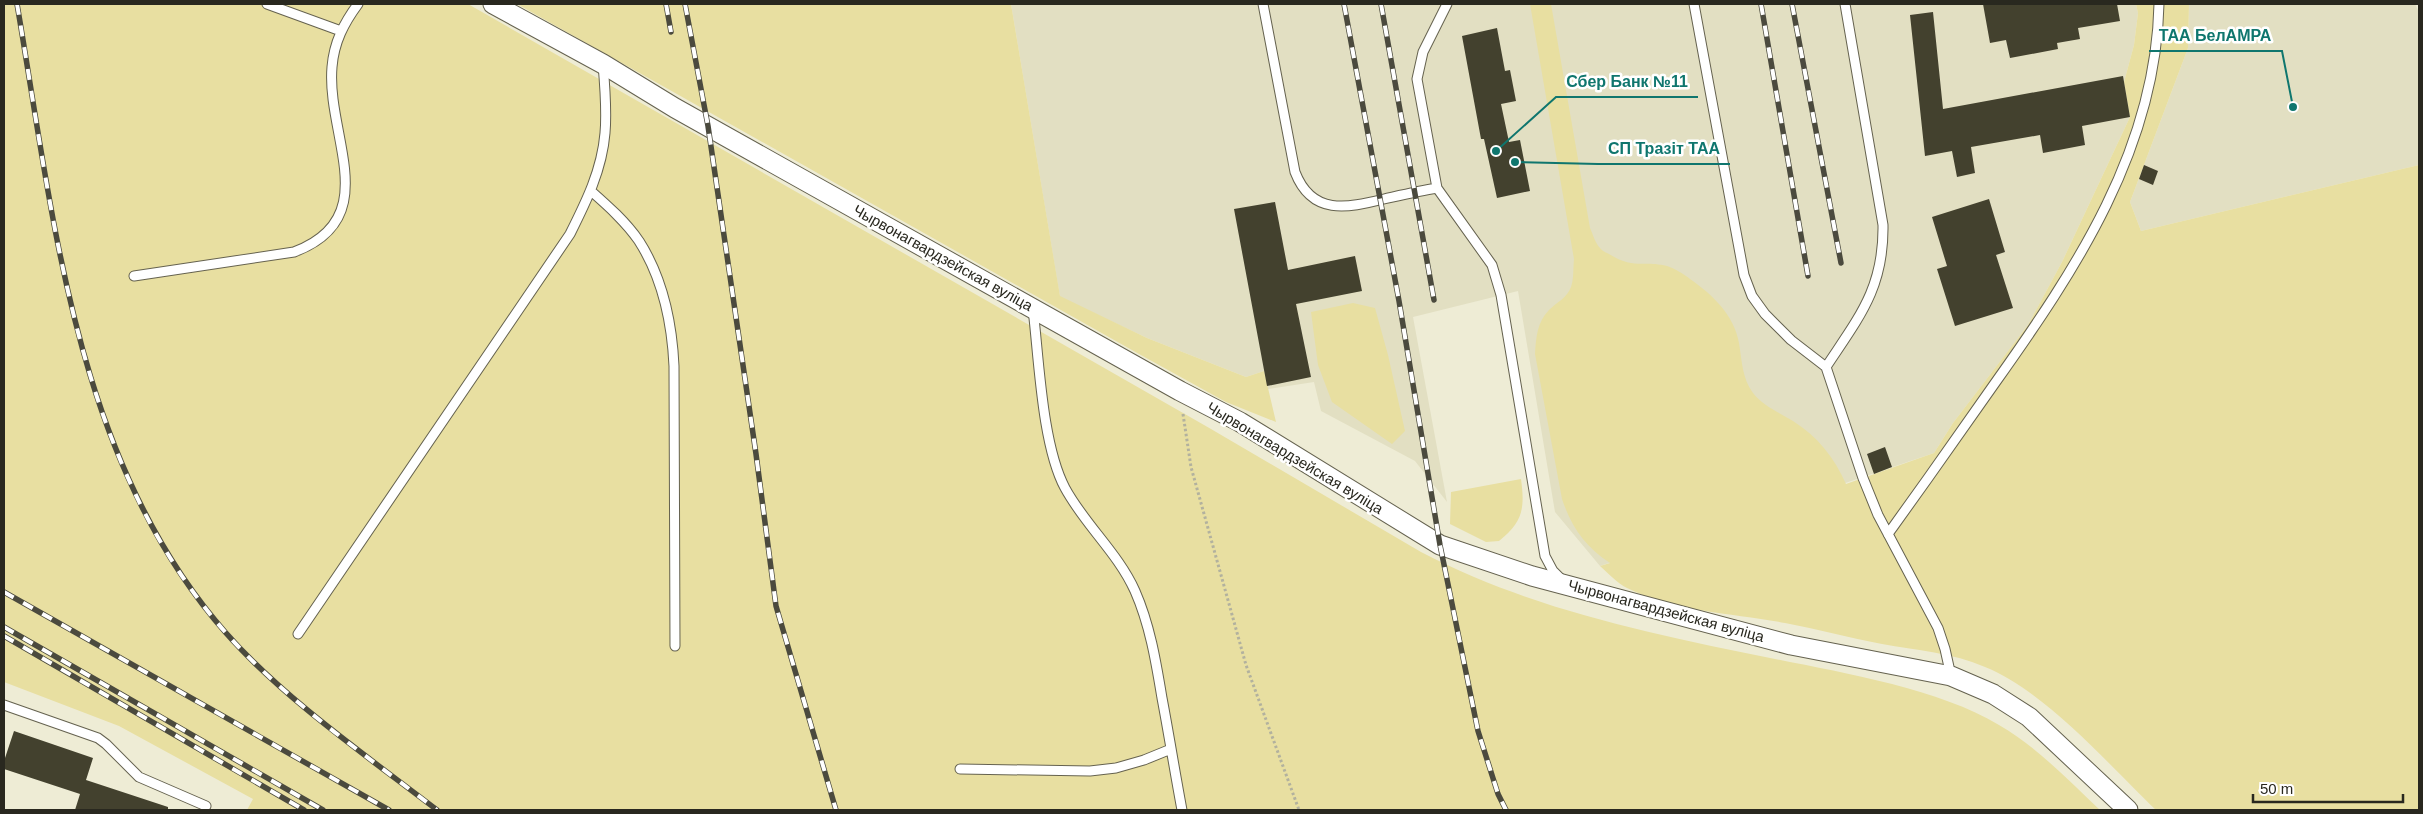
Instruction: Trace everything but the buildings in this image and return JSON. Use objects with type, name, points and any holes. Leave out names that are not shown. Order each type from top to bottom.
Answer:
[{"type":"street","name":"Чырвонагвардзейская вуліца","points":[[492,4],[604,64],[683,112],[1180,392],[1240,422],[1440,545],[1496,565],[1791,644],[1951,676],[1993,694],[2029,717],[2128,810]]},
{"type":"lane","points":[[267,4],[341,31]]},
{"type":"lane","points":[[134,276],[294,252],[311,246],[327,235],[338,221],[344,201],[345,181],[332,91],[332,67],[336,43],[341,31],[358,4]]},
{"type":"lane","points":[[1263,4],[1295,172],[1299,183],[1307,193],[1329,206],[1353,207],[1437,188]]},
{"type":"lane","points":[[1447,4],[1423,52],[1417,79],[1437,188],[1481,247],[1498,280],[1545,556],[1553,571],[1567,585]]},
{"type":"lane","points":[[1694,4],[1744,275],[1752,296],[1765,314],[1791,340],[1826,367],[1863,478],[1888,534],[1938,628],[1946,649],[1951,676]]},
{"type":"lane","points":[[1826,367],[1874,290],[1880,269],[1883,246],[1883,225],[1845,4]]},
{"type":"lane","points":[[1888,534],[2050,306],[2092,235],[2116,182],[2147,102],[2158,41],[2159,4]]},
{"type":"lane","points":[[298,634],[570,234],[592,191],[601,158],[605,132],[604,64]]},
{"type":"lane","points":[[592,191],[617,214],[639,241],[652,268],[672,332],[674,366],[675,646]]},
{"type":"lane","points":[[1032,308],[1048,431],[1055,461],[1064,487],[1079,510],[1122,565],[1135,591],[1153,646],[1182,810]]},
{"type":"lane","points":[[4,706],[98,738],[139,777],[206,806]]},
{"type":"lane","points":[[960,769],[1090,771],[1116,768],[1144,760],[1171,749]]},
{"type":"path","points":[[1180,392],[1191,467],[1246,665],[1298,810]]},
{"type":"shaded area","points":[[4,4],[468,4],[1211,429],[1421,552],[1506,590],[1594,618],[1684,640],[1890,684],[1948,701],[1975,712],[2026,743],[2052,764],[2100,810],[247,810],[253,799],[119,726],[4,682]]},
{"type":"shaded area","points":[[517,4],[1011,4],[1060,296],[1147,338],[1246,377],[1264,371],[1276,422],[1226,402]]},
{"type":"shaded area","points":[[1011,4],[2136,4],[2138,13],[2134,45],[2124,82],[2130,117],[2062,262],[2028,325],[1953,423],[1934,453],[1600,566],[1555,512],[1518,291],[1413,317],[1447,502],[1415,461],[1321,411],[1314,382],[1268,389],[1264,371],[1246,377],[1147,338],[1060,297]]},
{"type":"shaded area","points":[[1530,4],[1551,4],[1590,228],[1598,246],[1604,252],[1625,262],[1658,264],[1673,268],[1707,292],[1721,306],[1732,323],[1739,343],[1745,375],[1753,393],[1767,406],[1802,427],[1818,441],[1831,456],[1846,484],[1934,453],[1953,423],[2028,325],[2062,262],[2130,117],[2124,82],[2134,45],[2138,13],[2136,4],[2189,4],[2188,48],[2130,202],[2141,231],[2419,165],[2419,810],[2156,810],[2097,751],[2053,711],[2008,678],[1985,667],[1960,658],[1934,652],[1870,642],[1785,623],[1684,607],[1645,596],[1627,588],[1613,578],[1600,566],[1610,563],[1593,550],[1580,535],[1562,499],[1535,354],[1537,336],[1542,320],[1549,310],[1567,294],[1571,287],[1574,259]]},
{"type":"shaded area","points":[[2189,4],[2415,4],[2419,12],[2419,165],[2141,231],[2130,202],[2188,48]]},
{"type":"shaded area","points":[[1353,303],[1375,308],[1388,355],[1405,431],[1392,444],[1332,402],[1318,365],[1311,312]]},
{"type":"shaded area","points":[[1521,479],[1523,498],[1518,521],[1499,541],[1486,542],[1450,524],[1451,492]]},
{"type":"railway","points":[[17,4],[44,169],[79,335],[103,416],[135,493],[175,566],[226,633],[273,681],[300,704],[437,810]]},
{"type":"railway","points":[[666,4],[671,32]]},
{"type":"railway","points":[[685,4],[708,126],[756,454],[776,606],[836,810]]},
{"type":"railway","points":[[1344,4],[1399,301],[1440,545],[1478,731],[1498,794],[1506,810]]},
{"type":"railway","points":[[1381,4],[1434,300]]},
{"type":"railway","points":[[1761,4],[1808,276]]},
{"type":"railway","points":[[1792,4],[1841,263]]},
{"type":"railway","points":[[4,592],[389,810]]},
{"type":"railway","points":[[4,627],[323,810]]},
{"type":"railway","points":[[4,636],[304,810]]},
{"type":"place","name":"ТАА БелАМРА","points":[[2293,107]]},
{"type":"place","name":"Сбер Банк №11","points":[[1496,151]]},
{"type":"place","name":"СП Тразіт ТАА","points":[[1515,162]]}]
